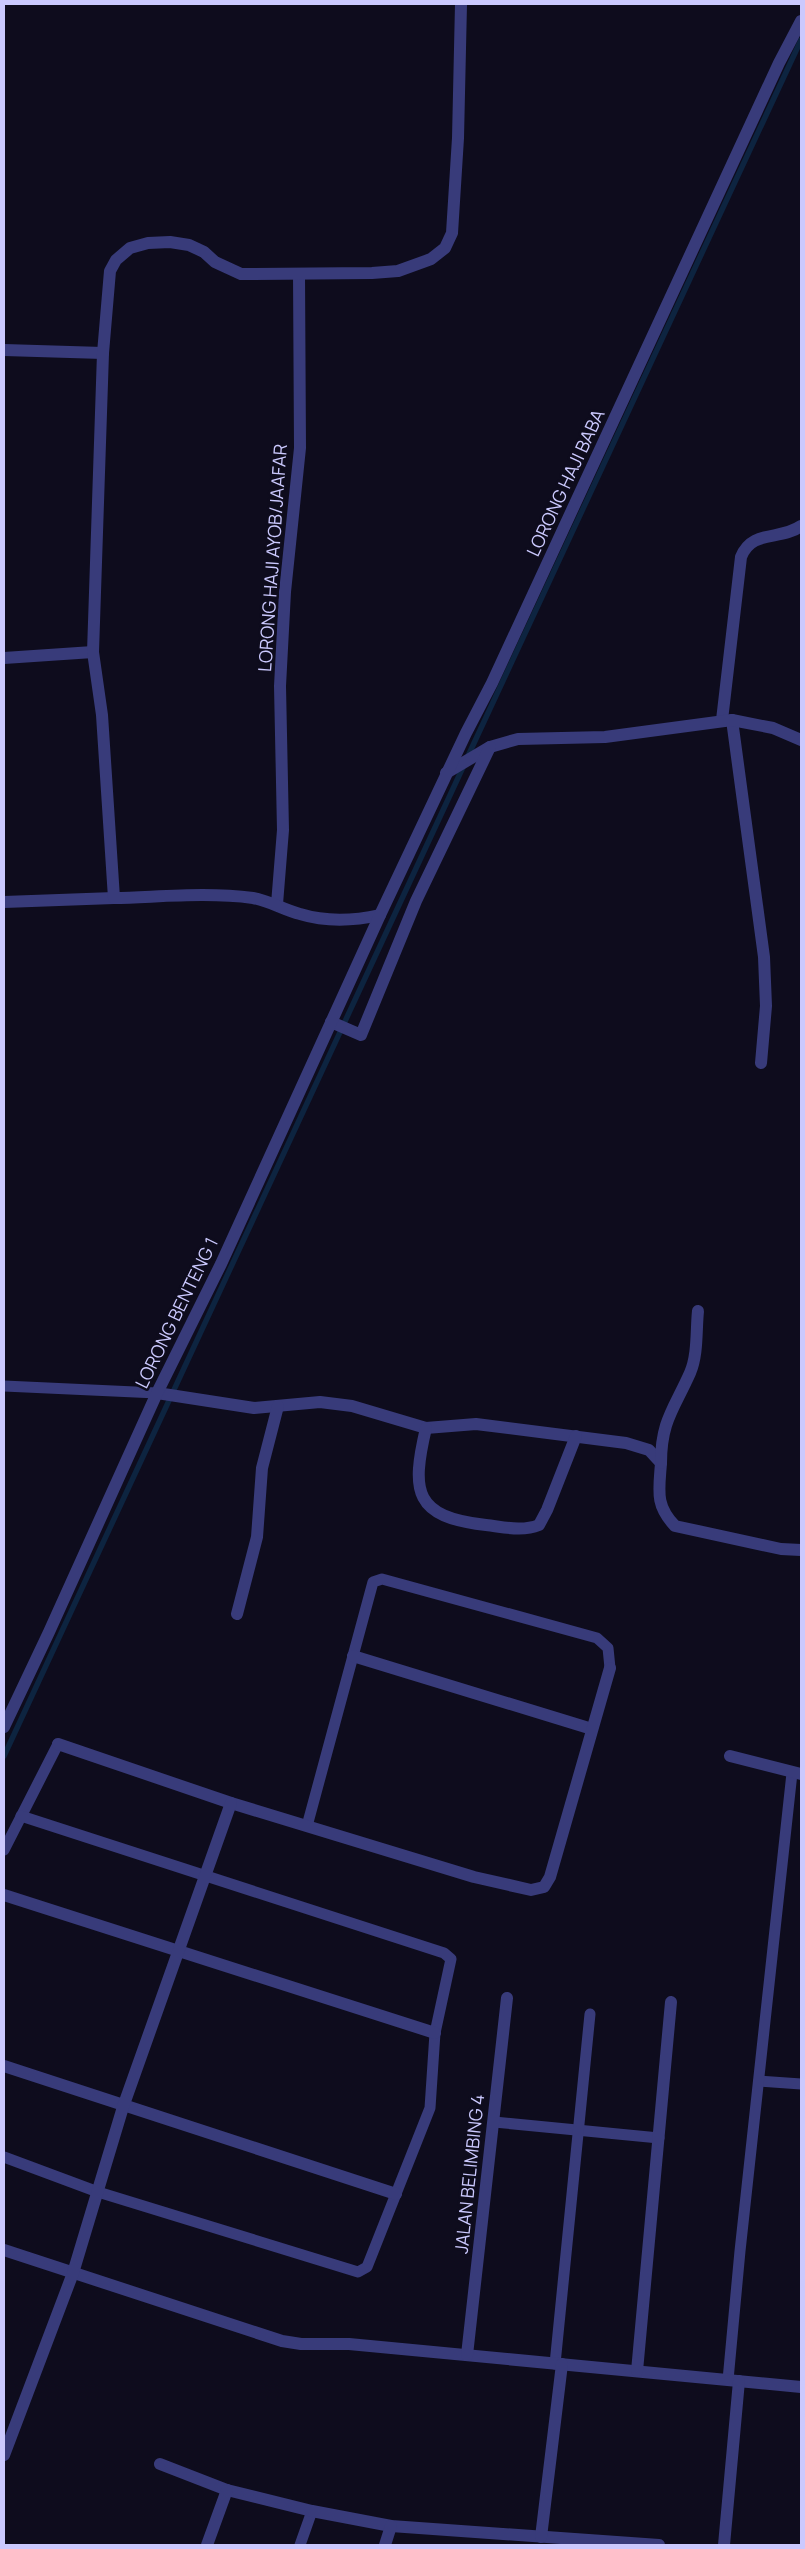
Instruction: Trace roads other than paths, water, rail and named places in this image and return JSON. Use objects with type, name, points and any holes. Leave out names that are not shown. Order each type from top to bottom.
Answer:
[{"type":"street","points":[[114,898],[102,715],[93,652],[102,354],[110,271],[116,260],[130,248],[148,243],[170,242],[189,246],[204,252],[215,262],[242,274],[398,270],[431,259],[445,248],[452,232],[461,4]]},
{"type":"street","name":"LORONG HAJI BABA","points":[[380,915],[446,773],[526,611],[779,63],[801,21]]},
{"type":"street","name":"LORONG HAJI AYOB/JAAFAR","points":[[277,904],[283,830],[280,686],[284,602],[300,448],[299,274]]},
{"type":"street","points":[[4,350],[102,354]]},
{"type":"street","points":[[761,1062],[766,1006],[762,941],[727,720],[730,641],[741,557],[744,549],[751,541],[760,537],[789,534],[801,526]]},
{"type":"street","points":[[4,658],[93,652]]},
{"type":"street","points":[[446,773],[487,749],[518,739],[605,737],[727,720],[773,728],[801,740]]},
{"type":"street","points":[[333,1023],[361,1035],[416,902],[487,749]]},
{"type":"street","points":[[4,902],[114,898],[234,897],[277,904],[298,914],[320,919],[362,919],[380,915]]},
{"type":"street","name":"LORONG BENTENG 1","points":[[4,1727],[222,1264],[333,1023],[380,915]]},
{"type":"street","points":[[698,1311],[693,1362],[665,1424],[661,1440],[659,1494],[663,1513],[675,1526],[781,1549],[801,1550]]},
{"type":"street","points":[[161,1393],[254,1408],[320,1402],[352,1406],[426,1428],[476,1424],[576,1436],[634,1445],[649,1450],[661,1463]]},
{"type":"street","points":[[237,1614],[257,1537],[262,1468],[278,1406]]},
{"type":"street","points":[[426,1428],[418,1466],[418,1486],[429,1505],[440,1515],[462,1522],[521,1529],[529,1529],[539,1525],[547,1510],[576,1436]]},
{"type":"street","points":[[353,1656],[592,1729]]},
{"type":"street","points":[[58,1744],[230,1803],[474,1877],[531,1890],[544,1886],[550,1877],[610,1668]]},
{"type":"street","points":[[730,1756],[797,1773]]},
{"type":"street","points":[[4,2455],[73,2273],[124,2105],[230,1803]]},
{"type":"street","points":[[4,1895],[435,2033]]},
{"type":"street","name":"JALAN BELIMBING 4","points":[[467,2355],[507,1998]]},
{"type":"street","points":[[636,2371],[671,2002]]},
{"type":"street","points":[[4,2066],[396,2194]]},
{"type":"street","points":[[4,2250],[282,2341],[301,2344],[350,2344],[801,2387]]},
{"type":"street","points":[[541,2537],[559,2364]]},
{"type":"street","points":[[724,2545],[733,2380]]},
{"type":"street","points":[[160,2464],[227,2490],[312,2512],[391,2526],[660,2545]]},
{"type":"street","points":[[208,2545],[227,2490]]},
{"type":"street","points":[[385,2545],[391,2526]]},
{"type":"lane","points":[[4,1386],[161,1393]]},
{"type":"lane","points":[[307,1826],[374,1582],[382,1579],[597,1638],[608,1648],[610,1668]]},
{"type":"lane","points":[[4,1850],[58,1744]]},
{"type":"lane","points":[[733,2380],[759,2081],[797,1773]]},
{"type":"lane","points":[[4,2157],[98,2192],[358,2272],[367,2267],[430,2108],[435,2033],[451,1959],[444,1953],[21,1816]]},
{"type":"lane","points":[[559,2364],[590,2014]]},
{"type":"lane","points":[[759,2081],[801,2084]]},
{"type":"lane","points":[[494,2122],[659,2138]]},
{"type":"lane","points":[[300,2545],[312,2512]]},
{"type":"waterway","points":[[468,756],[801,40]]},
{"type":"waterway","points":[[4,1756],[464,765]]}]
